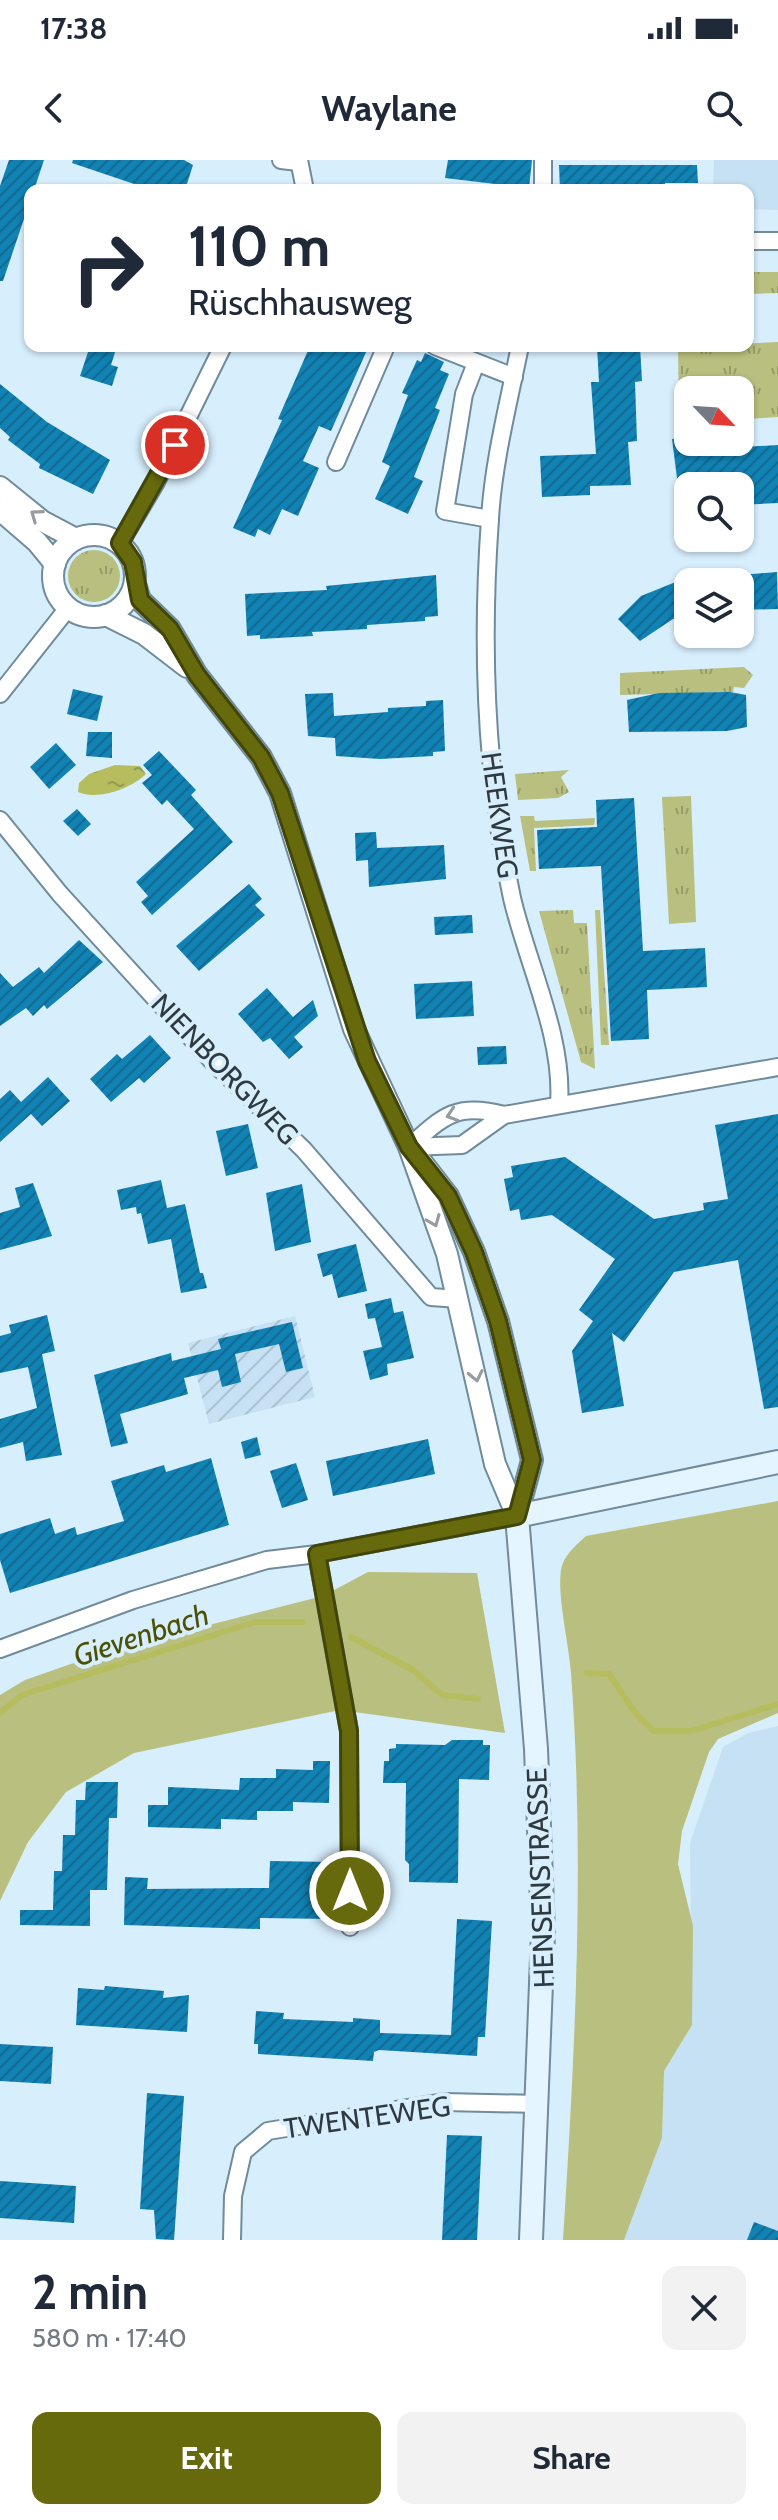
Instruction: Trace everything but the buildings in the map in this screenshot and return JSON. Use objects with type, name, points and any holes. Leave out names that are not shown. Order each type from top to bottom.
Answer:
[{"type":"main road","points":[[517,1516],[778,1462]]},
{"type":"main road","name":"HENSENSTRASSE","points":[[517,1516],[541,1830],[544,1996],[531,2240]]},
{"type":"street","points":[[281,160],[299,161],[304,184]]},
{"type":"street","points":[[543,160],[543,184]]},
{"type":"street","points":[[754,241],[778,241]]},
{"type":"street","points":[[120,543],[155,484],[220,352]]},
{"type":"street","points":[[336,462],[383,352]]},
{"type":"street","points":[[449,352],[514,377]]},
{"type":"street","name":"HEEKWEG","points":[[519,352],[490,519],[485,651],[492,773],[512,899],[561,1083],[559,1104]]},
{"type":"street","points":[[476,363],[464,394],[445,511],[490,519]]},
{"type":"street","points":[[0,487],[42,521],[76,539]]},
{"type":"street","points":[[0,510],[37,542],[55,564]]},
{"type":"street","points":[[197,675],[144,634],[106,615],[80,615],[68,608],[55,588],[55,564],[59,554],[76,539],[98,535],[120,543],[133,562],[140,600],[170,629],[197,675],[261,757],[280,793],[354,1029],[409,1147],[459,1299],[495,1464],[517,1516]]},
{"type":"street","points":[[106,615],[125,604],[135,584]]},
{"type":"street","points":[[0,694],[68,608]]},
{"type":"street","name":"NIENBORGWEG","points":[[0,820],[60,894],[214,1063],[304,1150],[431,1297],[459,1299]]},
{"type":"street","points":[[409,1147],[462,1145],[504,1115],[778,1067]]},
{"type":"street","points":[[409,1147],[444,1114],[480,1108],[504,1115]]},
{"type":"street","points":[[409,1147],[448,1196],[474,1252],[498,1321],[532,1460],[517,1516]]},
{"type":"street","points":[[0,1649],[133,1600],[252,1564],[517,1516]]},
{"type":"street","points":[[317,1554],[349,1731],[350,1927]]},
{"type":"street","name":"TWENTEWEG","points":[[232,2240],[233,2196],[243,2152],[268,2131],[444,2102],[539,2104]]},
{"type":"shaded area","points":[[714,160],[778,160],[778,210],[754,209],[754,184],[713,184]]},
{"type":"shaded area","points":[[295,1316],[315,1397],[209,1424],[188,1343]]},
{"type":"shaded area","points":[[778,1726],[778,2240],[624,2240],[662,2138],[664,2071],[692,2025],[690,1843],[723,1747],[748,1733]]},
{"type":"green space","points":[[754,272],[778,272],[778,293],[754,294]]},
{"type":"green space","points":[[778,342],[778,417],[754,418],[754,376],[679,376],[678,352],[754,352],[754,343]]},
{"type":"green space","points":[[94,550],[113,557],[120,576],[113,595],[94,602],[75,595],[68,576],[75,557]]},
{"type":"green space","points":[[744,667],[753,675],[744,688],[734,687],[733,692],[620,695],[620,673]]},
{"type":"green space","points":[[569,770],[561,777],[569,792],[558,798],[518,800],[515,774]]},
{"type":"green space","points":[[691,796],[696,922],[669,924],[662,797]]},
{"type":"green space","points":[[520,816],[534,816],[535,821],[595,818],[594,825],[534,828],[536,871],[530,871]]},
{"type":"green space","points":[[573,910],[574,923],[587,923],[595,1069],[581,1062],[539,911]]},
{"type":"green space","points":[[595,910],[600,910],[609,1045],[601,1045]]},
{"type":"green space","points":[[778,1501],[778,1713],[718,1739],[709,1752],[682,1831],[678,1864],[693,1926],[692,2025],[664,2071],[662,2138],[624,2240],[563,2240],[578,1885],[575,1744],[571,1673],[560,1581],[562,1565],[570,1551],[586,1536]]},
{"type":"green space","points":[[368,1572],[477,1573],[505,1733],[340,1710],[134,1753],[66,1792],[28,1842],[0,1901],[0,1695],[25,1680],[111,1650],[323,1596]]},
{"type":"water","points":[[115,765],[140,766],[146,774],[114,792],[95,795],[78,792],[79,783],[89,774]]},
{"type":"waterway","name":"Gievenbach","points":[[0,1713],[22,1695],[255,1622],[303,1622]]},
{"type":"waterway","name":"Gievenbach","points":[[351,1637],[413,1670],[442,1695],[478,1699]]},
{"type":"waterway","name":"Gievenbach","points":[[587,1673],[609,1674],[636,1714],[654,1731],[691,1731],[778,1704]]},
{"type":"route","points":[[175,445],[120,543],[133,562],[140,600],[170,629],[197,675],[261,757],[280,793],[326,944],[367,1061],[409,1147],[448,1196],[474,1252],[498,1321],[532,1460],[517,1516],[472,1522],[317,1554],[349,1731],[350,1891]]}]
